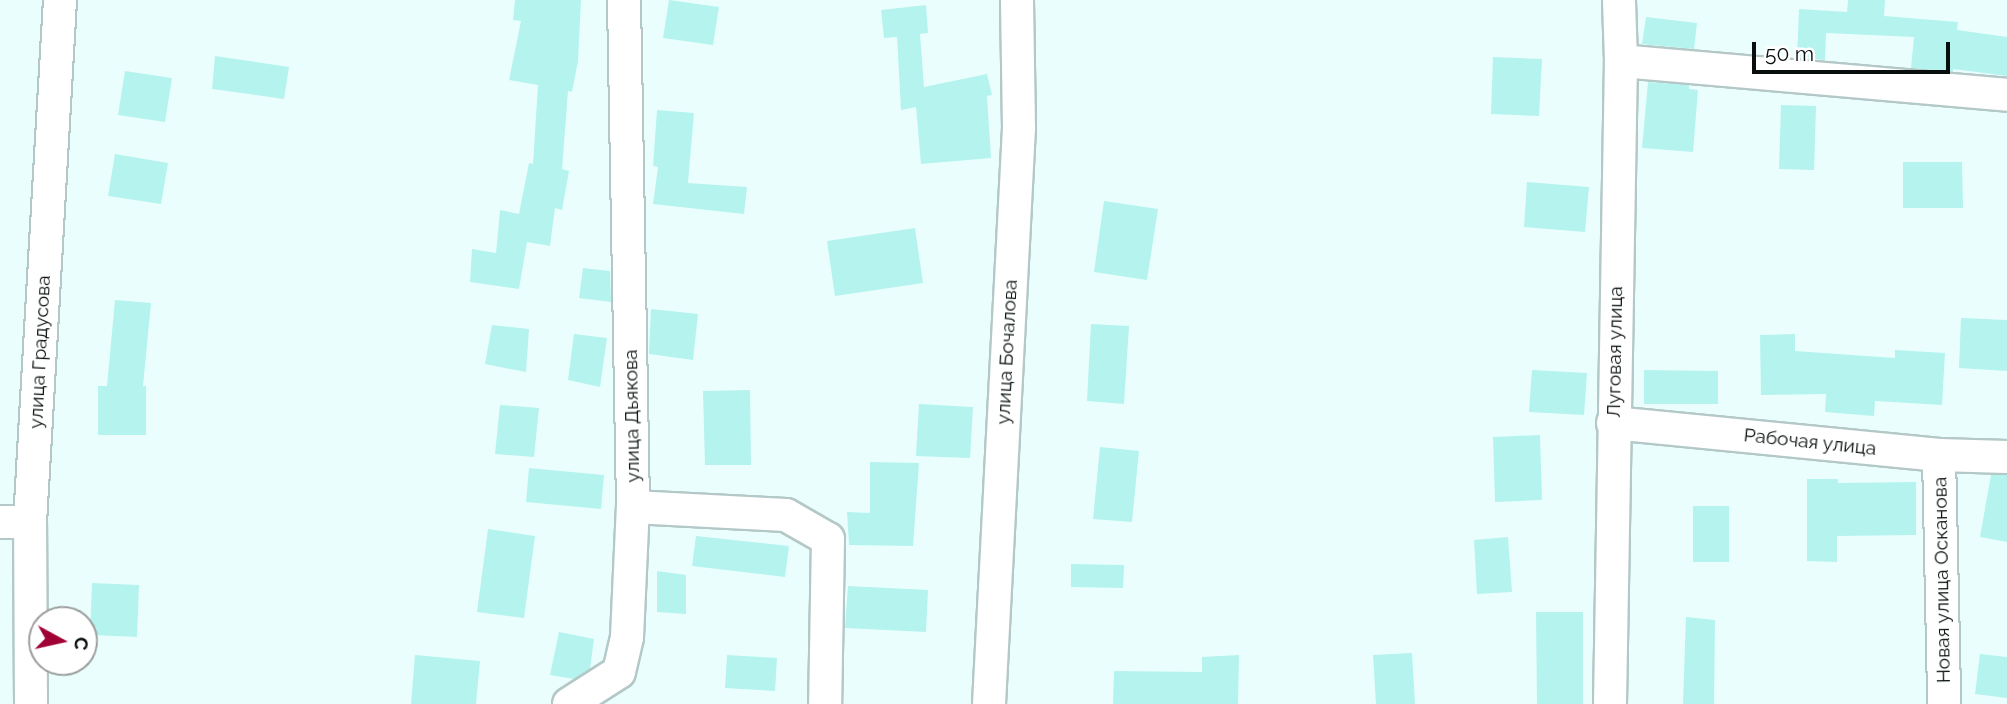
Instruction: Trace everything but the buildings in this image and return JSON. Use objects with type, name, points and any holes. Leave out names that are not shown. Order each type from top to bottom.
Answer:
[{"type":"street","name":"улица Градусова","points":[[31,704],[15,522],[60,0]]},
{"type":"street","name":"улица Дьякова","points":[[624,0],[633,507],[786,515],[828,539],[825,704]]},
{"type":"street","name":"улица Бочалова","points":[[989,704],[1019,128],[1017,0]]},
{"type":"street","name":"Луговая улица","points":[[1610,704],[1621,61],[1619,0]]},
{"type":"street","points":[[1621,61],[2007,95]]},
{"type":"street","name":"Рабочая улица","points":[[1613,423],[1939,455],[2007,457]]},
{"type":"street","name":"Новая улица Осканова","points":[[1939,455],[1944,704]]},
{"type":"street","points":[[569,704],[619,672],[627,637],[633,507]]}]
